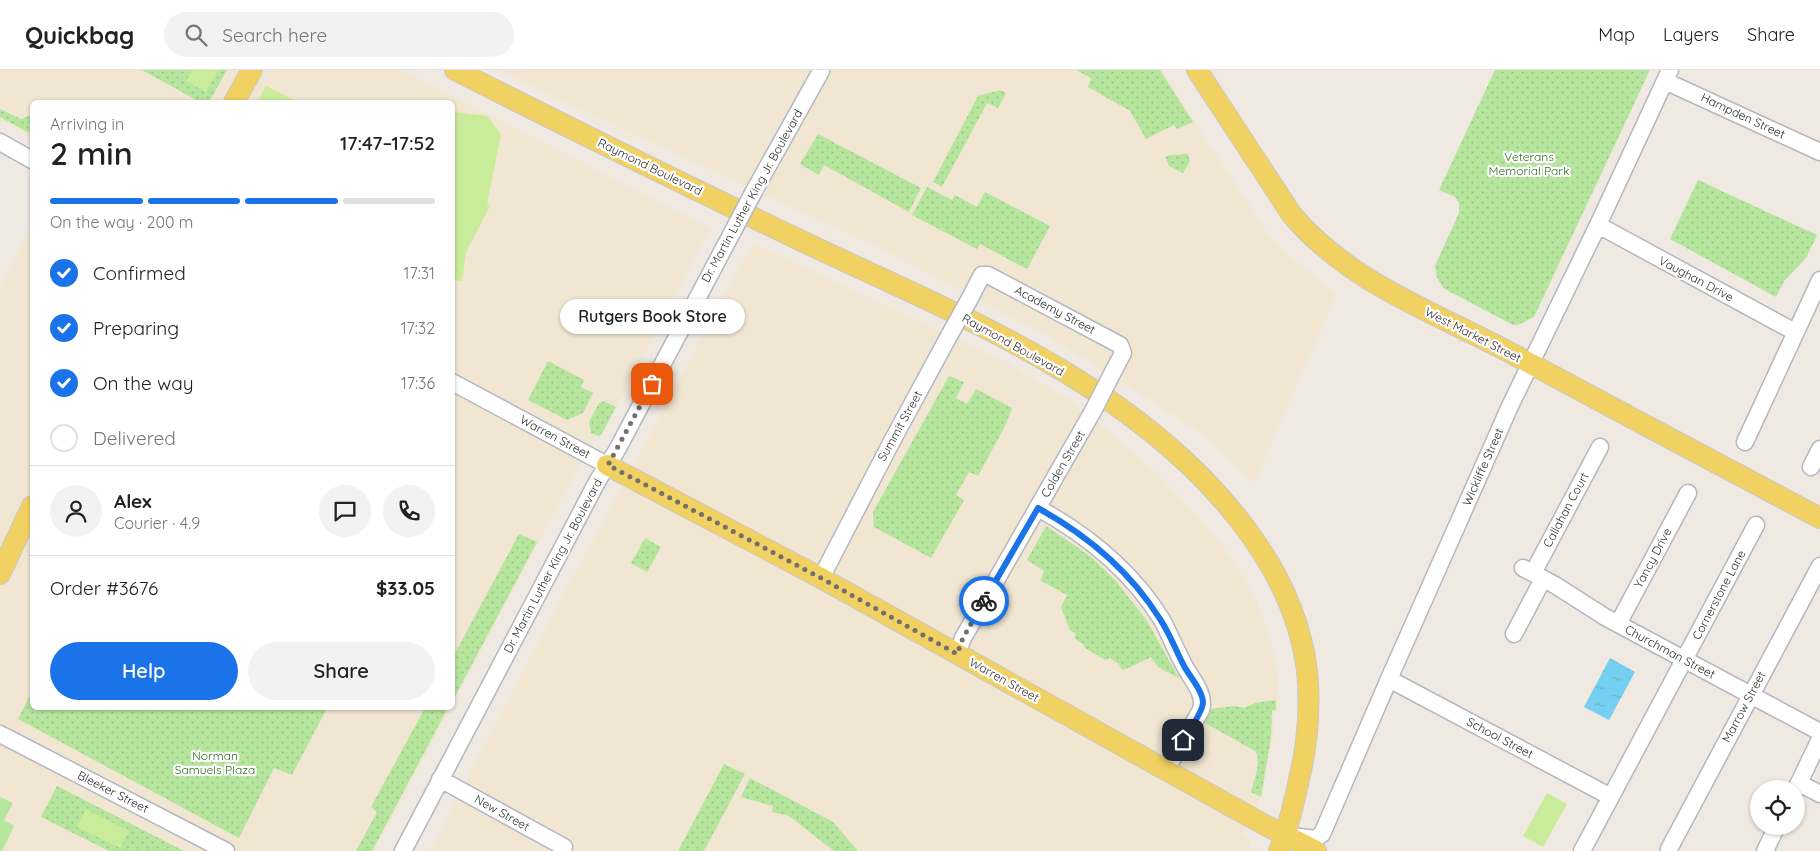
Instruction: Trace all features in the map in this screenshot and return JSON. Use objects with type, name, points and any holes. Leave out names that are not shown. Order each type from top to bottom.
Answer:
[{"type":"main road","points":[[235,100],[252,70]]},
{"type":"main road","name":"Raymond Boulevard","points":[[455,70],[771,226],[981,326],[1084,385],[1163,442],[1195,470],[1227,505],[1264,554],[1288,599],[1299,633],[1307,670],[1308,726],[1304,762],[1282,843]]},
{"type":"main road","name":"West Market Street","points":[[1196,70],[1283,203],[1300,225],[1352,269],[1384,289],[1531,364],[1820,518]]},
{"type":"main road","name":"Warren Street","points":[[608,465],[821,578],[1166,770],[1282,843],[1316,851]]},
{"type":"main road","points":[[0,574],[30,510]]},
{"type":"street","name":"Dr. Martin Luther King Jr. Boulevard","points":[[403,851],[753,193],[821,71]]},
{"type":"street","name":"Wickliffe Street","points":[[1282,843],[1315,839],[1322,834],[1388,679],[1510,406],[1598,226],[1668,75]]},
{"type":"street","name":"Hampden Street","points":[[1668,75],[1820,152]]},
{"type":"street","points":[[0,142],[30,159]]},
{"type":"street","name":"Vaughan Drive","points":[[1598,226],[1795,332]]},
{"type":"street","name":"Academy Street","points":[[982,276],[988,275],[1120,345],[1122,353]]},
{"type":"street","name":"Summit Street","points":[[821,578],[891,443],[982,276]]},
{"type":"street","points":[[1745,442],[1795,332],[1819,287]]},
{"type":"street","name":"Colden Street","points":[[957,654],[963,638],[1038,508],[1122,353]]},
{"type":"street","name":"Warren Street","points":[[455,384],[608,465]]},
{"type":"street","name":"Callahan Court","points":[[1514,634],[1533,574],[1600,447]]},
{"type":"street","points":[[1811,467],[1820,450]]},
{"type":"street","name":"Yancy Drive","points":[[1618,624],[1688,493]]},
{"type":"street","points":[[1038,508],[1095,544],[1132,580],[1161,619],[1171,636],[1183,665],[1202,696],[1203,704],[1201,710],[1166,770]]},
{"type":"street","name":"Cornerstone Lane","points":[[1582,851],[1756,525]]},
{"type":"street","name":"Marrow Street","points":[[1669,849],[1820,566]]},
{"type":"street","name":"Churchman Street","points":[[1533,574],[1618,624],[1820,732]]},
{"type":"street","name":"School Street","points":[[1388,679],[1611,797]]},
{"type":"street","name":"Bleeker Street","points":[[0,734],[226,851]]},
{"type":"street","points":[[1800,780],[1820,739]]},
{"type":"street","name":"New Street","points":[[440,779],[564,847]]},
{"type":"street","points":[[1805,789],[1820,794]]},
{"type":"street","points":[[1765,851],[1773,835]]},
{"type":"shaded area","points":[[0,70],[401,70],[711,228],[604,431],[595,435],[455,700],[455,100],[30,100],[30,137],[0,120]]},
{"type":"shaded area","points":[[501,70],[1161,70],[1269,235],[1290,257],[1337,294],[1254,483],[1212,441],[1046,335],[875,246],[547,94]]},
{"type":"shaded area","points":[[30,226],[30,710],[450,710],[374,851],[0,851],[0,288]]},
{"type":"shaded area","points":[[753,243],[1002,360],[1075,403],[1155,471],[1219,541],[1241,573],[1257,602],[1267,629],[1277,667],[1278,712],[1274,712],[1273,737],[1261,797],[1243,835],[1250,839],[1249,846],[1259,851],[430,851],[537,644]]},
{"type":"green space","points":[[142,70],[227,70],[210,100],[196,100]]},
{"type":"green space","points":[[192,70],[218,70],[206,92],[186,81]]},
{"type":"green space","points":[[1076,70],[1160,70],[1193,122],[1177,129],[1174,125],[1146,139],[1130,111],[1088,87],[1091,78]]},
{"type":"green space","name":"Veterans Memorial Park","points":[[1495,70],[1650,70],[1534,317],[1520,324],[1513,325],[1443,288],[1437,277],[1435,266],[1459,213],[1459,203],[1455,197],[1439,190]]},
{"type":"green space","points":[[266,86],[294,100],[258,100]]},
{"type":"green space","points":[[1000,90],[1006,93],[998,108],[987,103],[942,187],[933,182],[978,96]]},
{"type":"green space","points":[[0,109],[21,119],[30,116],[29,133],[0,117]]},
{"type":"green space","points":[[455,112],[487,116],[501,134],[487,204],[490,206],[466,252],[462,281],[455,280]]},
{"type":"green space","points":[[818,134],[921,188],[909,212],[824,165],[819,175],[800,164]]},
{"type":"green space","points":[[1188,154],[1190,161],[1183,173],[1169,166],[1165,157],[1170,155]]},
{"type":"green space","points":[[1698,180],[1817,235],[1806,258],[1784,281],[1776,297],[1670,239]]},
{"type":"green space","points":[[927,187],[952,200],[955,195],[977,207],[985,192],[1050,226],[1027,269],[980,244],[977,249],[912,215]]},
{"type":"green space","points":[[548,361],[584,380],[581,387],[593,393],[583,413],[567,420],[528,400]]},
{"type":"green space","points":[[949,376],[964,382],[956,398],[967,404],[976,389],[1012,408],[1006,424],[978,476],[969,472],[956,495],[964,500],[931,558],[874,527],[873,512]]},
{"type":"green space","points":[[604,401],[616,407],[599,436],[591,433],[589,422],[599,403]]},
{"type":"green space","points":[[1046,526],[1090,556],[1116,581],[1147,621],[1179,678],[1158,667],[1151,657],[1124,670],[1121,669],[1119,664],[1110,658],[1105,660],[1085,648],[1083,644],[1074,638],[1076,634],[1070,630],[1061,607],[1067,595],[1041,581],[1044,571],[1027,560]]},
{"type":"green space","points":[[519,534],[537,542],[455,696],[455,653]]},
{"type":"green space","points":[[645,538],[661,547],[647,572],[631,563]]},
{"type":"green space","name":"Norman Samuels Plaza","points":[[30,695],[30,710],[326,710],[292,775],[274,768],[239,838],[18,719]]},
{"type":"green space","points":[[1276,700],[1276,710],[1272,711],[1271,738],[1261,797],[1251,792],[1258,765],[1255,751],[1205,723],[1211,709],[1234,706],[1245,708],[1255,703]]},
{"type":"green space","points":[[424,710],[447,710],[372,851],[356,851],[377,812],[371,807]]},
{"type":"green space","points":[[724,764],[745,774],[704,851],[678,851]]},
{"type":"green space","points":[[750,778],[833,822],[858,851],[834,851],[789,816],[772,812],[773,806],[741,797]]},
{"type":"green space","points":[[57,786],[184,851],[109,851],[41,817]]},
{"type":"green space","points":[[1547,793],[1567,804],[1543,847],[1523,836]]},
{"type":"green space","points":[[0,797],[13,803],[4,820],[14,826],[2,851],[0,851]]},
{"type":"green space","points":[[86,809],[129,831],[120,848],[77,827]]},
{"type":"water","points":[[1610,658],[1635,672],[1609,720],[1584,707]]},
{"type":"way so far","points":[[652,384],[608,465],[821,578],[957,654],[963,638],[984,601]]},
{"type":"place","name":"Rutgers Book Store","points":[[652,384]]},
{"type":"route","points":[[984,601],[1038,508],[1095,544],[1132,580],[1146,597],[1171,636],[1183,665],[1202,696],[1203,704],[1201,710],[1183,740]]}]
